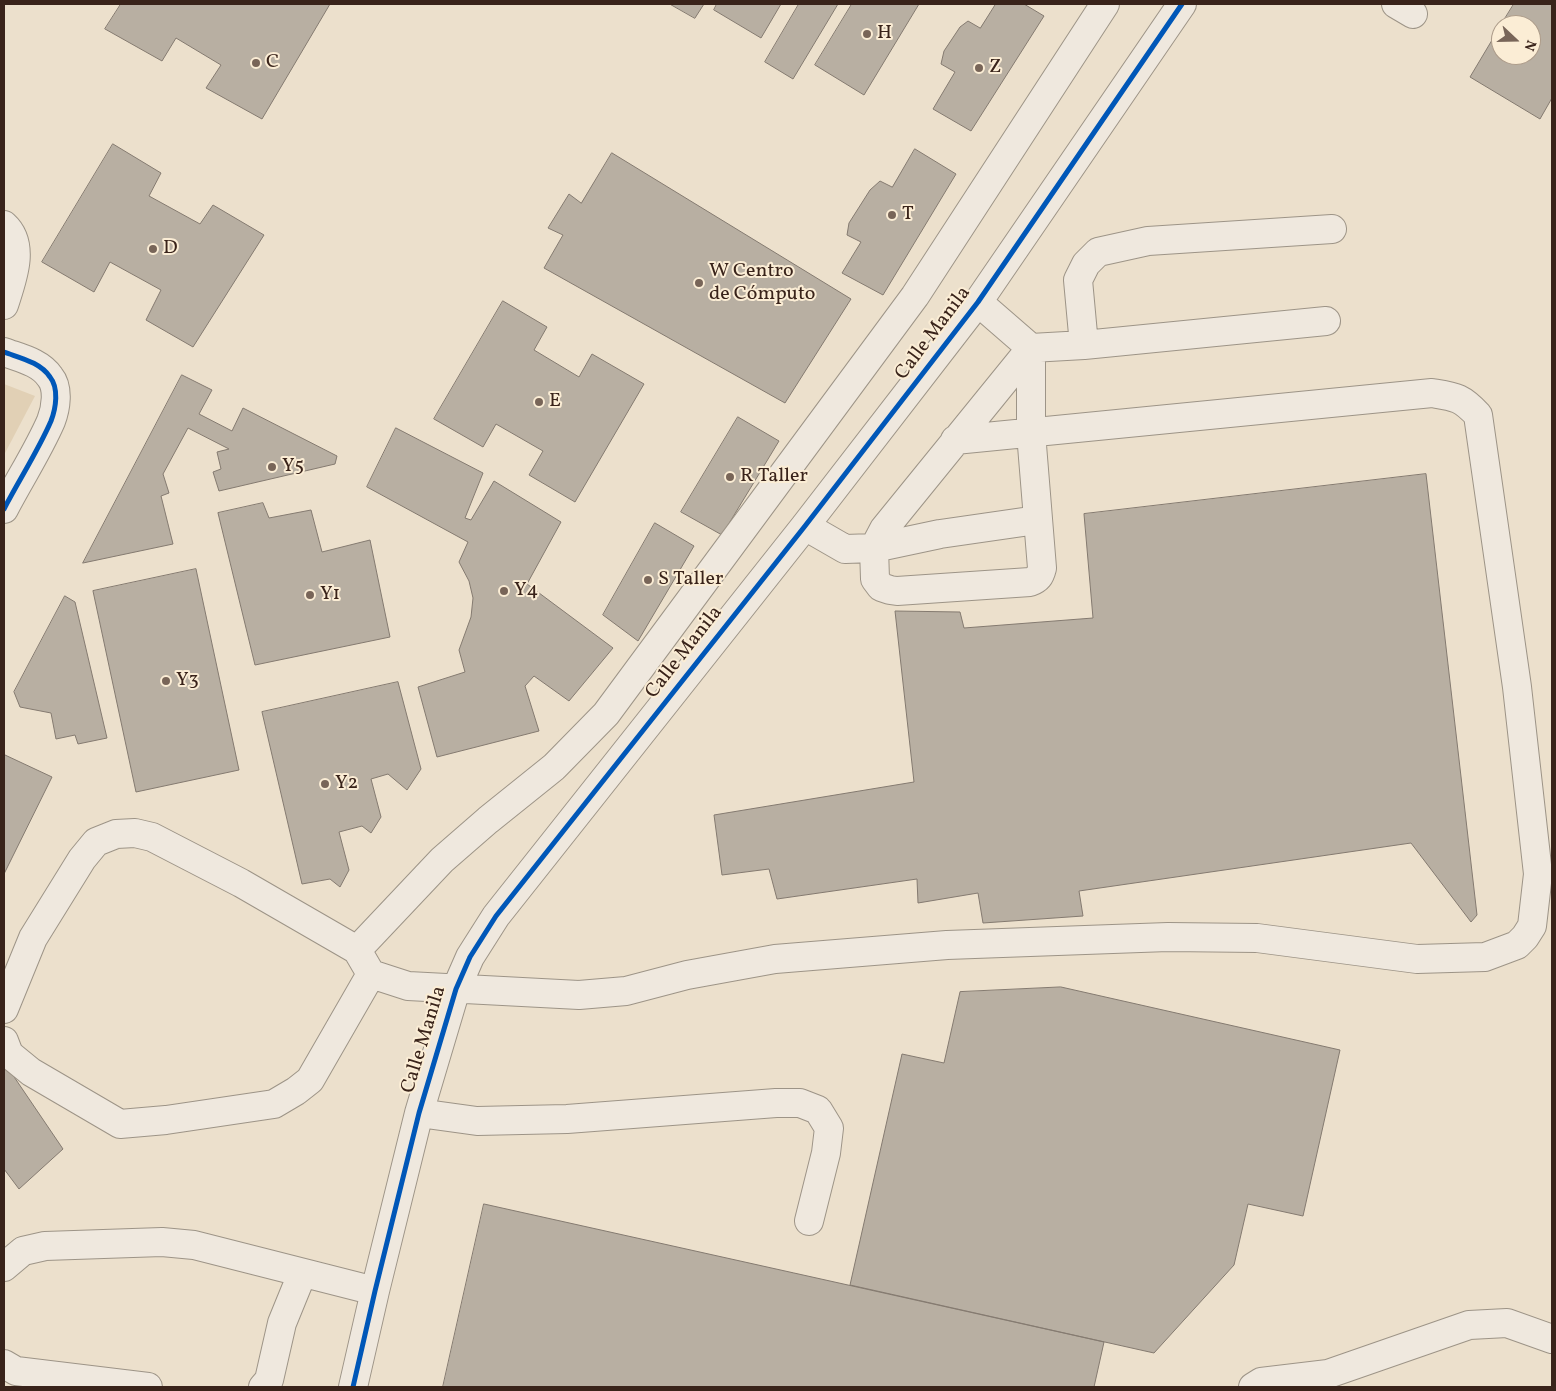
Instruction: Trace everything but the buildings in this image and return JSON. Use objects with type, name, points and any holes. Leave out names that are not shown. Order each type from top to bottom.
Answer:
[{"type":"street","points":[[358,950],[442,860],[554,767],[606,714],[915,296],[1105,4]]},
{"type":"street","name":"Calle Manila","points":[[353,1387],[374,1291],[419,1113],[456,989],[470,957],[496,916],[805,526],[978,302],[1182,4]]},
{"type":"street","points":[[4,225],[11,232],[15,246],[15,262],[11,284],[4,305]]},
{"type":"street","points":[[1084,345],[1078,280],[1086,264],[1098,252],[1148,241],[1332,228]]},
{"type":"street","points":[[978,302],[1031,348],[1084,345],[1326,321]]},
{"type":"street","points":[[1031,348],[1032,433],[1042,568],[1038,578],[1030,582],[890,590],[881,587],[875,579],[874,548],[884,529],[1031,348]]},
{"type":"street","points":[[4,352],[30,361],[44,369],[52,378],[56,394],[52,420],[4,509]]},
{"type":"street","points":[[4,1009],[33,938],[82,859],[96,842],[116,834],[135,833],[152,837],[242,883],[358,950],[370,974],[408,986],[579,995],[626,992],[687,975],[775,959],[947,945],[1168,937],[1257,938],[1427,958],[1485,957],[1517,945],[1526,938],[1532,926],[1538,874],[1517,687],[1478,415],[1468,404],[1457,397],[1432,393],[955,440]]},
{"type":"street","points":[[805,526],[845,549],[874,548],[940,534],[1037,520]]},
{"type":"street","points":[[4,1041],[9,1054],[31,1072],[120,1124],[166,1120],[274,1104],[310,1080],[370,974]]},
{"type":"street","points":[[419,1113],[477,1121],[557,1120],[800,1103],[818,1110],[828,1128],[826,1153],[808,1221]]},
{"type":"street","points":[[4,1267],[23,1251],[46,1246],[162,1242],[194,1245],[247,1257],[302,1274],[374,1291]]},
{"type":"street","points":[[262,1387],[269,1380],[282,1323],[302,1274]]},
{"type":"street","points":[[1253,1387],[1261,1382],[1328,1374],[1469,1325],[1507,1323],[1552,1339]]},
{"type":"street","points":[[4,1364],[16,1371],[148,1387]]},
{"type":"shaded area","points":[[4,384],[35,396],[4,455]]},
{"type":"cycle path","points":[[353,1387],[419,1113],[456,989],[470,957],[496,916],[805,526],[978,302],[1182,4]]},
{"type":"cycle path","points":[[4,352],[29,361],[41,368],[53,382],[56,392],[51,421],[4,509]]},
{"type":"place","name":"H","points":[[867,34]]},
{"type":"place","name":"C","points":[[256,63]]},
{"type":"place","name":"Z","points":[[979,68]]},
{"type":"place","name":"T","points":[[892,215]]},
{"type":"place","name":"D","points":[[153,249]]},
{"type":"place","name":"W Centro de Cómputo","points":[[699,283]]},
{"type":"place","name":"E","points":[[539,402]]},
{"type":"place","name":"Y5","points":[[272,467]]},
{"type":"place","name":"R Taller","points":[[730,477]]},
{"type":"place","name":"S Taller","points":[[648,580]]},
{"type":"place","name":"Y4","points":[[504,591]]},
{"type":"place","name":"Y1","points":[[310,595]]},
{"type":"place","name":"Y3","points":[[166,681]]},
{"type":"place","name":"Y2","points":[[325,784]]}]
